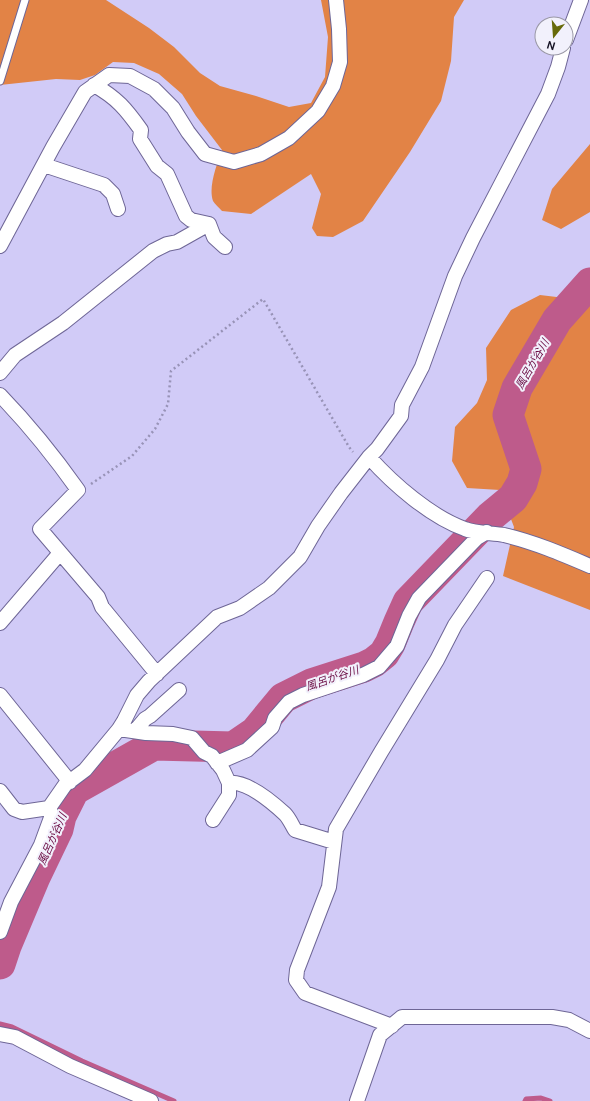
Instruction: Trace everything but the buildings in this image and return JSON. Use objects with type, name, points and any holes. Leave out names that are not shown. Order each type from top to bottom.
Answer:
[{"type":"street","points":[[0,246],[85,92],[109,75],[130,76],[154,89],[173,108],[188,132],[205,154],[234,162],[262,154],[289,138],[318,111],[333,86],[340,62],[336,0]]},
{"type":"street","points":[[574,19],[581,0]]},
{"type":"street","points":[[0,791],[14,809],[22,812],[49,808],[65,785],[85,770],[119,729],[138,695],[156,674],[217,617],[240,608],[269,588],[300,557],[340,493],[366,460],[377,449],[401,416],[402,406],[422,367],[456,276],[473,238],[548,94],[561,56]]},
{"type":"street","points":[[94,86],[114,97],[128,111],[141,130],[140,139],[157,166],[167,174],[186,216],[191,220],[209,224]]},
{"type":"street","points":[[44,165],[104,185],[113,194],[118,209]]},
{"type":"street","points":[[209,224],[214,237],[225,247]]},
{"type":"street","points":[[0,373],[15,355],[63,323],[153,251],[167,244],[177,242],[209,224]]},
{"type":"street","points":[[0,395],[33,430],[56,458],[78,490],[40,529],[98,597],[102,607],[156,674]]},
{"type":"street","points":[[366,460],[432,512],[466,530],[505,535],[552,550],[590,566]]},
{"type":"street","points":[[217,762],[247,750],[272,728],[275,718],[289,702],[302,695],[362,675],[379,667],[397,646],[409,616],[419,598],[477,538],[487,532]]},
{"type":"street","points":[[0,622],[60,553]]},
{"type":"street","points":[[392,1026],[305,993],[296,980],[297,970],[329,887],[336,829],[437,660],[455,625],[487,578]]},
{"type":"street","points":[[135,731],[145,719],[179,690]]},
{"type":"street","points":[[0,695],[70,782]]},
{"type":"street","points":[[119,729],[146,733],[173,734],[192,738],[204,752],[212,756],[223,770],[229,783],[229,795],[213,820]]},
{"type":"street","points":[[229,783],[234,782],[244,785],[261,795],[286,815],[295,830],[334,842]]},
{"type":"street","points":[[0,932],[11,902],[41,845],[52,815],[49,808]]},
{"type":"street","points":[[356,1101],[380,1035],[402,1017],[552,1017],[570,1020],[590,1031]]},
{"type":"street","points":[[0,1034],[16,1037],[70,1066],[152,1101]]},
{"type":"lane","points":[[0,81],[25,0]]},
{"type":"path","points":[[78,490],[112,471],[132,456],[144,444],[155,429],[168,404],[171,371],[263,299],[349,447],[366,460]]},
{"type":"shaded area","points":[[0,0],[106,0],[149,28],[174,47],[200,73],[220,86],[289,107],[311,103],[325,77],[328,37],[321,0],[464,0],[454,17],[451,61],[441,101],[410,152],[363,221],[333,237],[317,236],[312,228],[321,194],[311,174],[251,214],[222,211],[213,201],[212,182],[222,150],[196,116],[182,94],[159,74],[134,63],[113,62],[95,75],[80,80],[56,79],[0,85]]},
{"type":"shaded area","points":[[590,144],[590,212],[561,229],[542,220],[552,189]]},
{"type":"shaded area","points":[[540,295],[590,301],[590,610],[503,576],[514,527],[500,490],[467,488],[452,461],[455,427],[477,403],[487,380],[486,348],[511,310]]},
{"type":"waterway","name":"風呂が谷川","points":[[0,964],[35,877],[58,829],[61,816],[74,790],[154,745],[233,747],[255,732],[283,698],[311,684],[364,667],[374,662],[384,654],[390,644],[408,602],[490,517],[513,498],[522,483],[526,469],[508,415],[517,388],[557,320],[590,283]]},
{"type":"waterway","points":[[0,1024],[12,1027],[82,1061],[174,1101]]},
{"type":"waterway","points":[[525,1101],[526,1099],[541,1098],[550,1101]]}]
